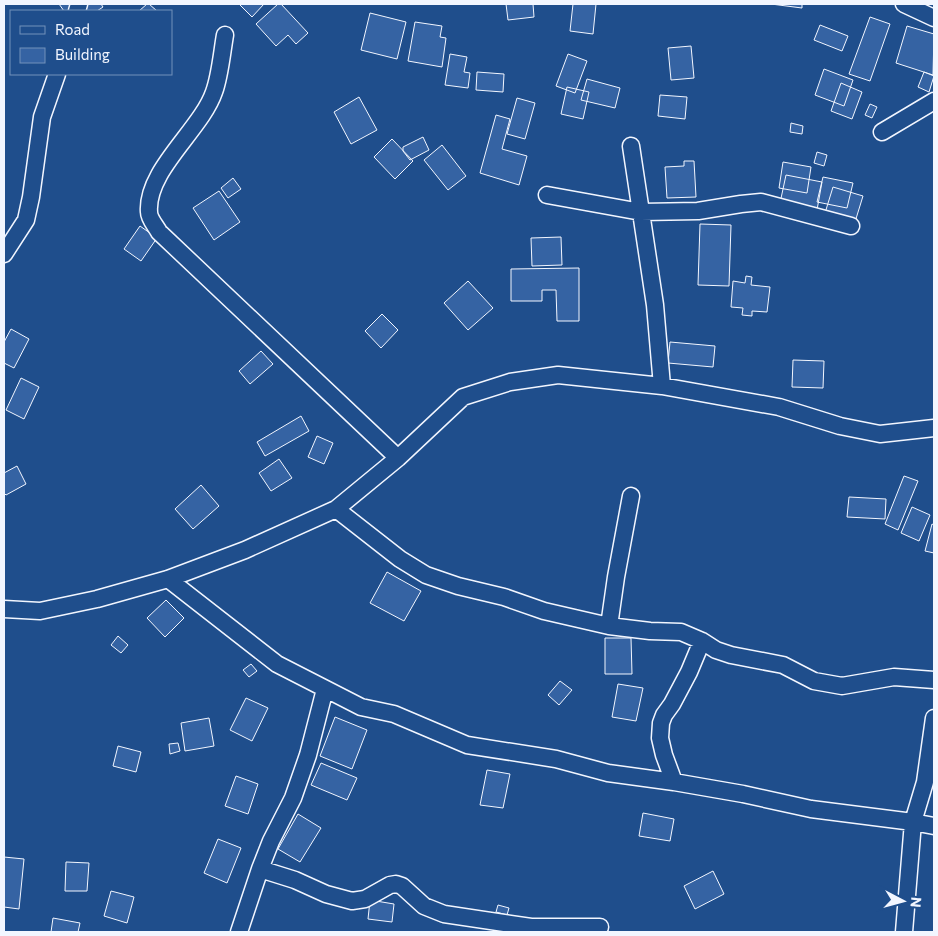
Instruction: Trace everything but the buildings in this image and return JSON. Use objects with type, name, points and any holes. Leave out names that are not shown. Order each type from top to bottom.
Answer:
[{"type":"street","points":[[904,4],[934,18]]},
{"type":"street","points":[[225,35],[214,92],[154,186],[150,199],[149,214],[159,232],[398,458]]},
{"type":"street","points":[[4,254],[26,220],[42,117],[57,75]]},
{"type":"street","points":[[882,132],[934,101]]},
{"type":"street","points":[[631,146],[655,305],[662,386]]},
{"type":"street","points":[[547,195],[641,212],[698,211],[760,202],[850,226]]},
{"type":"street","points":[[4,609],[40,611],[97,599],[168,578],[245,550],[336,509],[398,458],[463,397],[510,382],[558,375],[662,386],[779,407],[840,426],[880,434],[934,428]]},
{"type":"street","points":[[609,626],[631,496]]},
{"type":"street","points":[[336,509],[400,559],[426,575],[458,586],[504,597],[544,611],[609,626],[650,631],[681,632],[702,641],[716,650],[731,655],[783,665],[814,681],[842,686],[894,677],[934,680]]},
{"type":"street","points":[[168,578],[277,664],[361,707],[394,714],[467,745],[556,759],[608,773],[743,794],[810,809],[934,826]]},
{"type":"street","points":[[674,782],[664,756],[660,738],[661,722],[689,672],[702,641]]},
{"type":"street","points":[[239,932],[271,841],[293,798],[308,755],[326,689]]},
{"type":"street","points":[[904,932],[913,822],[925,782],[934,718]]},
{"type":"street","points":[[260,869],[295,880],[326,894],[352,901],[365,899],[390,884],[396,884],[402,886],[424,906],[444,914],[530,927],[600,927]]}]
